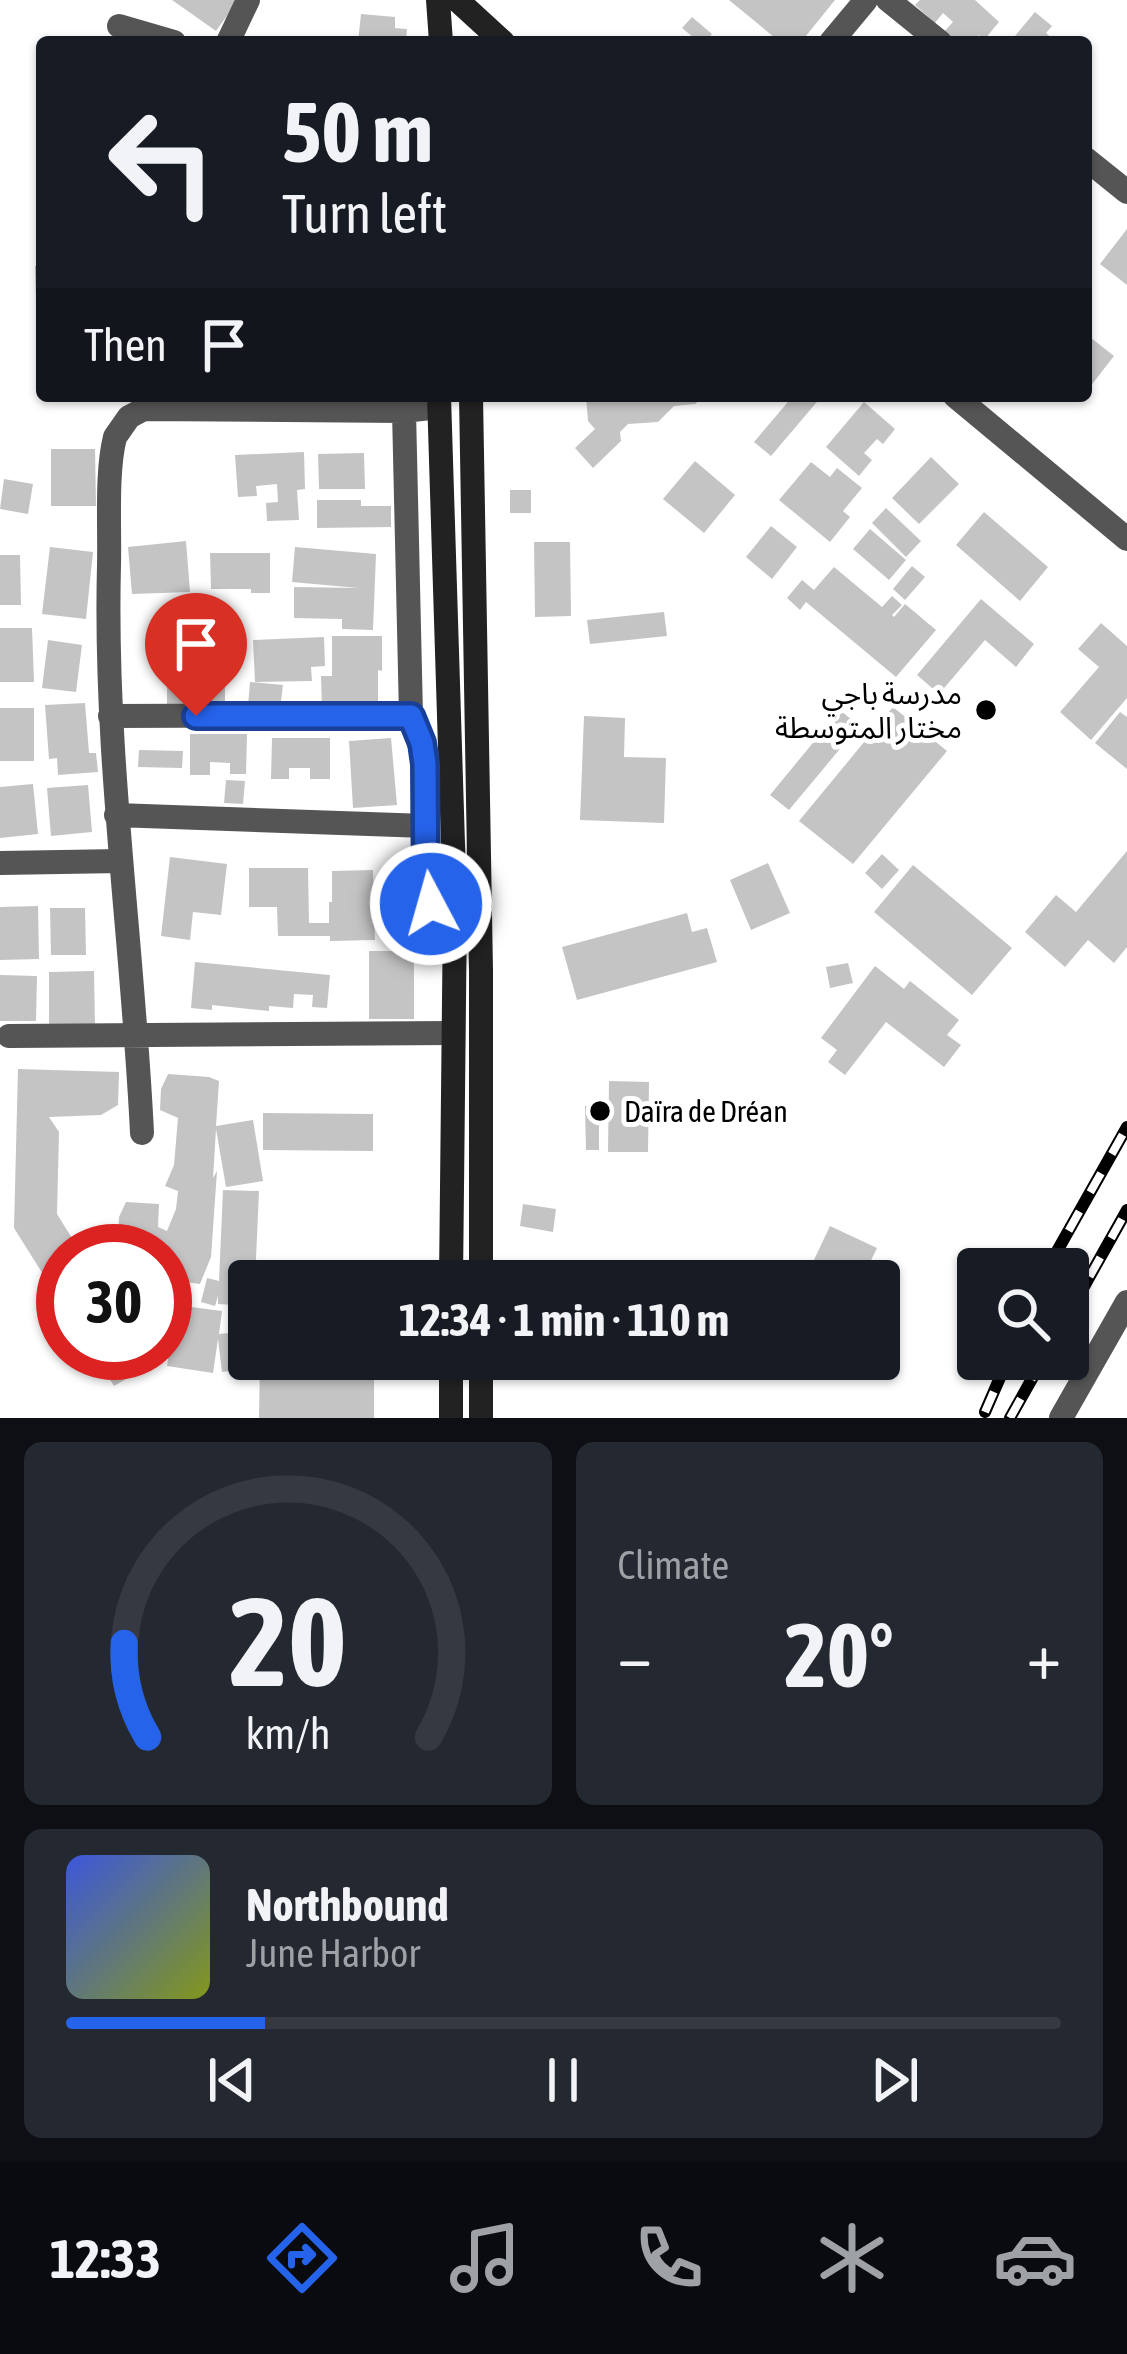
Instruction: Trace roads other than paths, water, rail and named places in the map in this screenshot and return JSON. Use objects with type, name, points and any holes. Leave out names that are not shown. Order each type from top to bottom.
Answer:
[{"type":"main road","points":[[438,0],[441,36]]},
{"type":"main road","points":[[457,0],[496,36]]},
{"type":"main road","points":[[440,402],[455,908],[451,1260]]},
{"type":"main road","points":[[470,402],[482,971],[481,1260]]},
{"type":"main road","points":[[451,1380],[451,1418]]},
{"type":"main road","points":[[481,1380],[481,1418]]},
{"type":"street","points":[[231,36],[248,0]]},
{"type":"street","points":[[836,36],[866,0]]},
{"type":"street","points":[[888,0],[933,36]]},
{"type":"street","points":[[119,26],[153,36]]},
{"type":"street","points":[[1092,164],[1127,192]]},
{"type":"street","points":[[142,1133],[110,716],[112,445],[123,422],[144,409],[404,410],[436,402]]},
{"type":"street","points":[[962,402],[1127,539]]},
{"type":"street","points":[[404,410],[411,716],[424,754],[426,896],[436,907],[455,908]]},
{"type":"street","points":[[110,716],[411,716]]},
{"type":"street","points":[[116,815],[426,826]]},
{"type":"street","points":[[0,862],[121,861]]},
{"type":"street","points":[[9,1036],[452,1033]]},
{"type":"street","points":[[1061,1418],[1127,1302]]},
{"type":"railway","points":[[1059,1248],[1127,1127]]},
{"type":"railway","points":[[1089,1278],[1127,1210]]},
{"type":"railway","points":[[985,1412],[999,1380]]},
{"type":"railway","points":[[1010,1418],[1031,1380]]},
{"type":"place","name":"مدرسة باجي مختار المتوسطة","points":[[986,710]]},
{"type":"place","name":"Daïra de Dréan","points":[[600,1111]]}]
